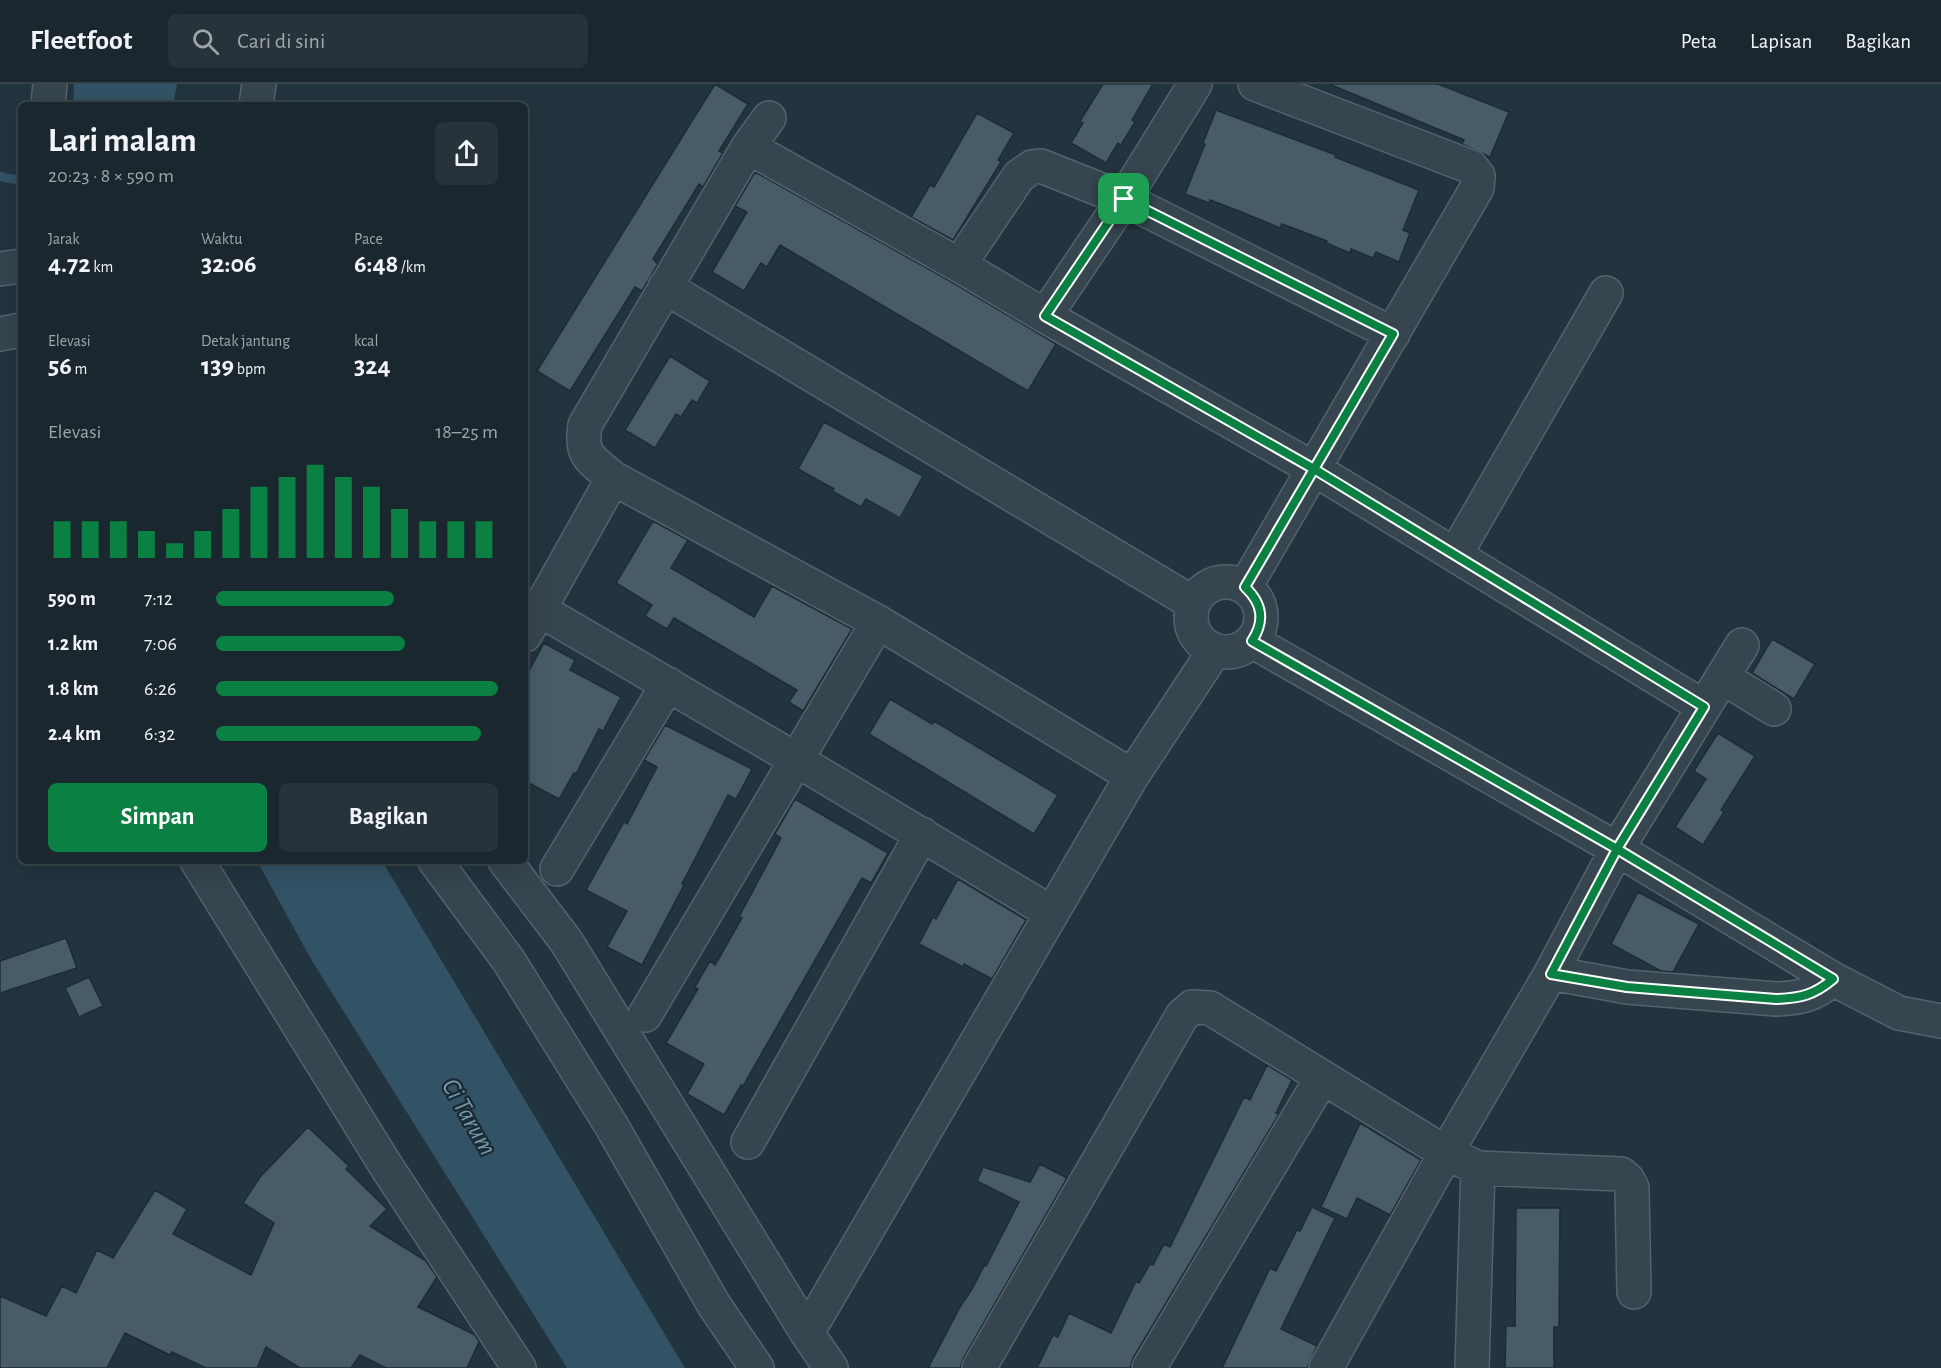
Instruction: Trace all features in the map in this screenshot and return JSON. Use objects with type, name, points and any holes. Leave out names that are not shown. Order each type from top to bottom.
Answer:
[{"type":"street","points":[[48,102],[50,84]]},
{"type":"street","points":[[256,102],[259,84]]},
{"type":"street","points":[[1045,316],[1124,199],[1194,84]]},
{"type":"street","points":[[1245,587],[1477,188],[1478,176],[1471,167],[1255,84]]},
{"type":"street","points":[[769,118],[748,147],[585,425],[586,454],[613,478],[878,622],[1132,776]]},
{"type":"street","points":[[748,147],[1314,469],[1704,707]]},
{"type":"street","points":[[959,265],[1019,176],[1032,167],[1041,166],[1124,199],[1393,334]]},
{"type":"street","points":[[0,269],[18,266]]},
{"type":"street","points":[[665,287],[1193,603]]},
{"type":"street","points":[[1455,555],[1606,293]]},
{"type":"street","points":[[0,334],[18,331]]},
{"type":"street","points":[[613,478],[533,622],[668,684],[1052,913]]},
{"type":"street","points":[[1234,582],[1245,587],[1260,607],[1259,631],[1242,649],[1230,652],[1215,650],[1206,646],[1194,633],[1190,615],[1193,603],[1210,585],[1234,582]]},
{"type":"street","points":[[645,1015],[878,622]]},
{"type":"street","points":[[1252,641],[1617,849],[1833,979],[1899,1012],[1941,1021]]},
{"type":"street","points":[[1326,1368],[1446,1153],[1551,974],[1617,849],[1742,645]]},
{"type":"street","points":[[807,1333],[1132,776],[1215,650]]},
{"type":"street","points":[[1722,677],[1774,709]]},
{"type":"street","points":[[557,868],[668,684]]},
{"type":"street","points":[[748,1142],[922,834]]},
{"type":"street","points":[[199,864],[388,1169],[519,1368]]},
{"type":"street","points":[[437,864],[509,961],[611,1125],[714,1305],[757,1368]]},
{"type":"street","points":[[507,864],[566,941],[807,1333],[831,1368]]},
{"type":"street","points":[[1551,974],[1627,987],[1776,999],[1798,998],[1819,990],[1833,979]]},
{"type":"street","points":[[979,1368],[1182,1016],[1192,1007],[1210,1008],[1446,1153],[1478,1168],[1621,1174],[1632,1188],[1634,1292]]},
{"type":"street","points":[[1149,1368],[1322,1078]]},
{"type":"street","points":[[1472,1368],[1478,1168]]},
{"type":"water","points":[[74,84],[177,84],[174,102],[73,102]]},
{"type":"water","name":"Ci Tarum","points":[[259,864],[384,864],[685,1368],[567,1368],[312,961]]},
{"type":"building","points":[[715,84],[748,104],[719,151],[723,153],[703,187],[699,184],[653,259],[658,264],[642,291],[635,287],[570,391],[537,371]]},
{"type":"building","points":[[1103,84],[1153,84],[1132,120],[1135,122],[1121,145],[1118,143],[1106,163],[1071,143],[1083,123],[1080,121]]},
{"type":"building","points":[[1329,84],[1438,84],[1509,112],[1490,157],[1462,144],[1464,140]]},
{"type":"building","points":[[1216,110],[1336,155],[1335,157],[1419,190],[1403,230],[1410,233],[1399,262],[1376,252],[1373,258],[1351,249],[1350,253],[1326,243],[1327,241],[1282,224],[1280,228],[1210,200],[1209,203],[1185,194]]},
{"type":"building","points":[[977,113],[1014,133],[998,160],[1001,162],[953,240],[911,217],[930,185],[934,187]]},
{"type":"building","points":[[755,172],[950,281],[1056,344],[1028,391],[780,245],[767,267],[761,263],[744,291],[712,272],[747,212],[735,206]]},
{"type":"building","points":[[670,356],[710,381],[697,403],[692,400],[681,417],[676,414],[655,448],[625,430]]},
{"type":"building","points":[[824,422],[923,476],[900,518],[866,499],[861,507],[798,469]]},
{"type":"building","points":[[653,521],[688,540],[671,568],[754,617],[772,586],[852,629],[803,711],[789,702],[797,690],[674,618],[667,629],[645,616],[652,605],[616,583]]},
{"type":"building","points":[[1772,639],[1815,664],[1794,699],[1752,673]]},
{"type":"building","points":[[544,643],[575,660],[570,670],[621,697],[603,731],[599,729],[576,774],[574,773],[559,799],[528,783],[528,672]]},
{"type":"building","points":[[890,699],[932,724],[934,721],[1058,795],[1034,834],[869,734]]},
{"type":"building","points":[[665,725],[752,769],[736,799],[728,795],[642,965],[607,947],[627,911],[586,890],[624,822],[627,824],[657,767],[644,760]]},
{"type":"building","points":[[1718,733],[1755,756],[1721,810],[1724,812],[1703,845],[1675,827],[1706,779],[1694,771]]},
{"type":"building","points":[[795,799],[888,853],[871,883],[862,878],[743,1086],[741,1085],[724,1115],[687,1094],[704,1064],[666,1043],[698,989],[695,987],[710,961],[715,965],[742,918],[739,917],[781,838],[775,834]]},
{"type":"building","points":[[958,879],[1026,920],[992,979],[919,944],[933,917],[936,919]]},
{"type":"building","points":[[1638,892],[1699,924],[1673,972],[1661,971],[1611,944]]},
{"type":"building","points":[[66,938],[77,968],[0,993],[0,961]]},
{"type":"building","points":[[89,977],[103,1006],[79,1017],[65,988]]},
{"type":"building","points":[[1267,1065],[1292,1080],[1276,1113],[1279,1114],[1133,1358],[1130,1368],[1037,1368],[1053,1335],[1058,1337],[1069,1313],[1111,1333],[1136,1281],[1139,1283],[1150,1264],[1153,1265],[1164,1244],[1170,1247],[1244,1097],[1250,1100]]},
{"type":"building","points":[[1360,1123],[1421,1160],[1390,1215],[1357,1198],[1347,1219],[1321,1207]]},
{"type":"building","points":[[308,1127],[349,1166],[346,1169],[387,1209],[370,1226],[426,1261],[437,1277],[418,1307],[475,1335],[479,1342],[467,1368],[386,1368],[360,1355],[351,1368],[300,1368],[266,1347],[257,1368],[206,1368],[172,1352],[170,1355],[125,1333],[107,1368],[0,1368],[0,1296],[46,1316],[62,1286],[76,1293],[97,1250],[113,1258],[155,1190],[187,1209],[173,1234],[251,1275],[274,1223],[243,1203],[260,1177]]},
{"type":"building","points":[[1040,1164],[1067,1178],[963,1359],[960,1368],[928,1368],[960,1307],[986,1266],[1019,1202],[977,1181],[983,1167],[1030,1182]]},
{"type":"building","points":[[1312,1207],[1335,1218],[1281,1329],[1317,1346],[1307,1368],[1222,1368],[1270,1268],[1276,1271]]},
{"type":"building","points":[[1516,1208],[1560,1208],[1559,1327],[1554,1327],[1554,1368],[1505,1368],[1506,1326],[1515,1326]]},
{"type":"waterway","points":[[0,176],[18,180]]},
{"type":"route","points":[[1124,199],[1045,316],[1314,469],[1245,587],[1260,607],[1259,631],[1252,641],[1617,849],[1551,974],[1627,987],[1776,999],[1798,998],[1819,990],[1833,979],[1617,849],[1704,707],[1314,469],[1393,334],[1124,199]]}]
